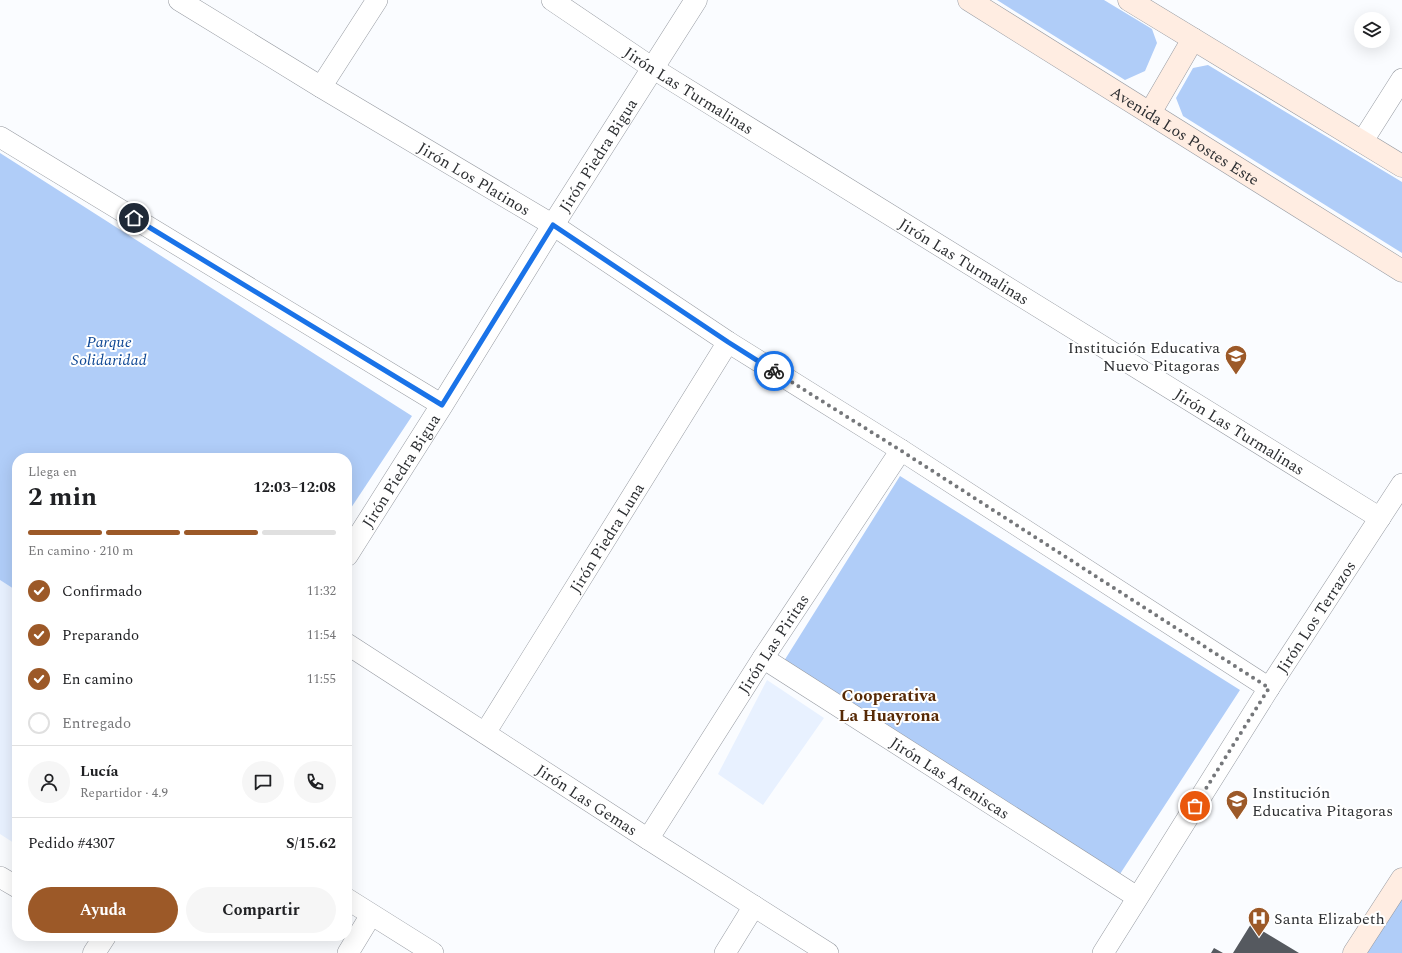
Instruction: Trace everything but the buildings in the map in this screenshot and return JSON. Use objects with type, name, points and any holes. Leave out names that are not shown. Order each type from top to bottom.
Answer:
[{"type":"main road","name":"Avenida Los Postes Este","points":[[969,0],[1402,271]]},
{"type":"main road","points":[[1129,0],[1402,166]]},
{"type":"main road","points":[[1150,113],[1193,39]]},
{"type":"main road","points":[[1354,953],[1402,879]]},
{"type":"street","name":"Jirón Los Platinos","points":[[179,0],[321,87],[553,225],[728,342],[900,450],[1269,688]]},
{"type":"street","points":[[321,87],[377,0]]},
{"type":"street","name":"Jirón Las Turmalinas","points":[[552,0],[654,69],[1380,518]]},
{"type":"street","name":"Jirón Piedra Bigua","points":[[352,547],[553,225],[654,69],[696,0]]},
{"type":"street","points":[[1362,142],[1402,79]]},
{"type":"street","points":[[0,137],[442,405]]},
{"type":"street","name":"Jirón Piedra Luna","points":[[485,733],[728,342]]},
{"type":"street","name":"Jirón Las Piritas","points":[[648,839],[763,658],[900,450]]},
{"type":"street","name":"Jirón Los Terrazos","points":[[1103,953],[1269,688],[1402,484]]},
{"type":"street","name":"Jirón Las Gemas","points":[[352,647],[648,839],[828,953]]},
{"type":"street","name":"Jirón Las Areniscas","points":[[763,658],[1137,897]]},
{"type":"street","points":[[0,877],[12,884]]},
{"type":"street","points":[[352,902],[433,953]]},
{"type":"street","points":[[725,953],[754,906]]},
{"type":"street","points":[[348,953],[371,915]]},
{"type":"shaded area","points":[[0,580],[12,588],[12,842],[0,834]]},
{"type":"shaded area","points":[[767,680],[824,718],[763,805],[718,774]]},
{"type":"green space","points":[[997,0],[1104,0],[1152,29],[1157,43],[1145,71],[1125,80]]},
{"type":"green space","points":[[1208,65],[1402,182],[1402,253],[1183,116],[1176,98],[1193,68]]},
{"type":"green space","name":"Parque Solidaridad","points":[[0,153],[412,416],[352,506],[352,453],[12,453],[12,588],[0,580]]},
{"type":"green space","points":[[900,476],[1240,690],[1120,874],[784,661]]},
{"type":"green space","points":[[1402,897],[1402,953],[1367,953]]},
{"type":"way so far","points":[[774,371],[900,450],[1269,688],[1195,806]]},
{"type":"place","name":"Institución Educativa Nuevo Pitagoras","points":[[1236,376]]},
{"type":"place","name":"Institución Educativa Pitagoras","points":[[1237,820]]},
{"type":"place","name":"Santa Elizabeth","points":[[1259,938]]},
{"type":"district","name":"Cooperativa La Huayrona","points":[[889,705]]},
{"type":"route","points":[[134,218],[442,405],[553,225],[774,371]]}]
